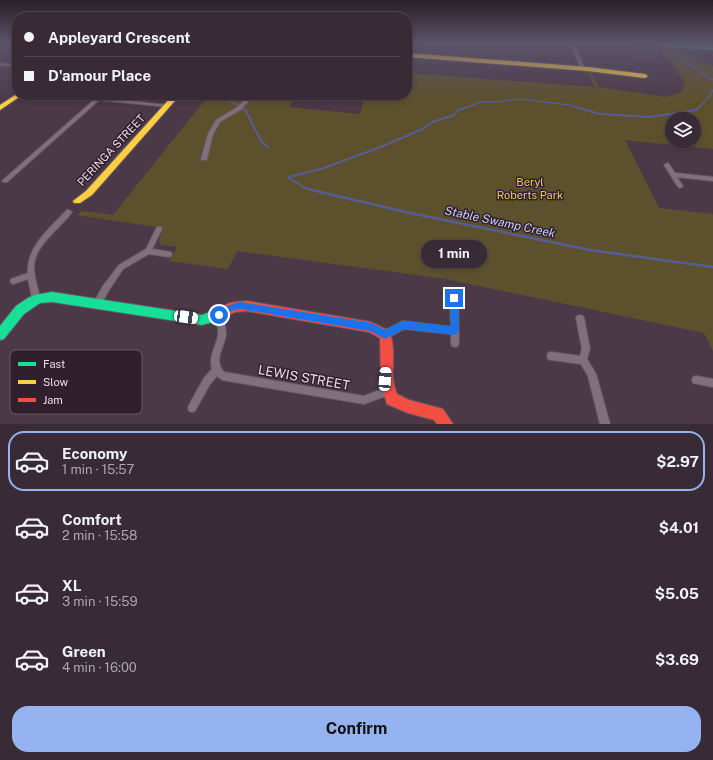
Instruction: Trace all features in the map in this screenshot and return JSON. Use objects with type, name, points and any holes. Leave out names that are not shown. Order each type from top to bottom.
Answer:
[{"type":"street","points":[[505,63],[645,76]]},
{"type":"street","points":[[580,63],[583,69]]},
{"type":"street","points":[[0,64],[12,65]]},
{"type":"street","points":[[0,108],[12,99]]},
{"type":"street","points":[[5,180],[96,100]]},
{"type":"street","points":[[116,100],[168,106]]},
{"type":"street","name":"PERINGA STREET","points":[[77,201],[89,192],[173,100]]},
{"type":"street","points":[[204,159],[210,134],[218,121],[246,104],[249,100]]},
{"type":"street","points":[[667,165],[680,186]]},
{"type":"street","points":[[673,175],[713,179]]},
{"type":"street","points":[[36,298],[31,275],[32,258],[38,248],[69,212]]},
{"type":"street","points":[[98,304],[106,288],[122,267],[148,251],[159,229]]},
{"type":"street","points":[[148,251],[169,254]]},
{"type":"street","points":[[12,281],[31,275]]},
{"type":"street","points":[[0,335],[19,311],[36,298],[46,297],[84,303],[115,304],[127,309],[202,320],[219,315],[233,307],[247,306],[372,327],[385,335],[387,346],[385,379],[392,399],[408,406],[438,414],[446,424]]},
{"type":"street","points":[[454,298],[455,343]]},
{"type":"street","points":[[192,408],[207,381],[216,371],[216,351],[222,333],[219,315]]},
{"type":"street","points":[[580,318],[586,349],[583,360],[592,374],[605,424]]},
{"type":"street","points":[[385,335],[403,325],[455,331]]},
{"type":"street","points":[[551,356],[583,360]]},
{"type":"street","name":"LEWIS STREET","points":[[216,371],[222,376],[364,400],[388,391]]},
{"type":"street","points":[[696,380],[713,383]]},
{"type":"green space","name":"Beryl Roberts Park","points":[[672,63],[701,63],[713,66],[713,149],[701,148],[701,112],[665,112],[665,144],[625,140],[659,208],[713,214],[713,351],[704,333],[446,279],[237,251],[228,269],[169,261],[177,247],[161,245],[159,241],[163,228],[77,215],[81,211],[113,215],[205,100],[293,100],[289,107],[360,114],[364,100],[412,100],[412,73],[594,87],[589,74],[585,72],[591,73],[599,87],[666,97],[681,92],[685,84]]},
{"type":"waterway","points":[[687,63],[713,80]]},
{"type":"waterway","points":[[579,108],[600,114],[649,117],[696,110],[710,96],[713,90]]},
{"type":"waterway","points":[[463,108],[480,102],[497,102],[520,99],[570,105],[579,108]]},
{"type":"waterway","name":"Stable Swamp Creek","points":[[227,100],[239,105],[242,108]]},
{"type":"waterway","name":"Stable Swamp Creek","points":[[242,108],[246,111],[261,141],[268,147]]},
{"type":"waterway","points":[[289,177],[321,169],[378,148],[423,129],[432,122],[454,115],[458,110],[463,108]]},
{"type":"waterway","name":"Stable Swamp Creek","points":[[289,178],[305,188],[317,191]]},
{"type":"waterway","name":"Stable Swamp Creek","points":[[312,190],[410,213],[590,250],[713,267]]},
{"type":"traffic: fast","points":[[0,335],[20,310],[32,301],[39,298],[52,297],[202,320],[219,315],[226,311]]},
{"type":"traffic: slow","points":[[508,63],[588,69],[645,76]]},
{"type":"traffic: slow","points":[[0,108],[12,100]]},
{"type":"traffic: slow","points":[[77,201],[89,193],[173,100]]},
{"type":"traffic: jam","points":[[226,311],[233,307],[247,306],[371,327],[385,335],[386,375],[392,399],[408,406],[438,414],[446,424]]},
{"type":"route","points":[[219,315],[233,307],[247,306],[372,327],[385,335],[403,325],[455,331],[454,298]]}]
